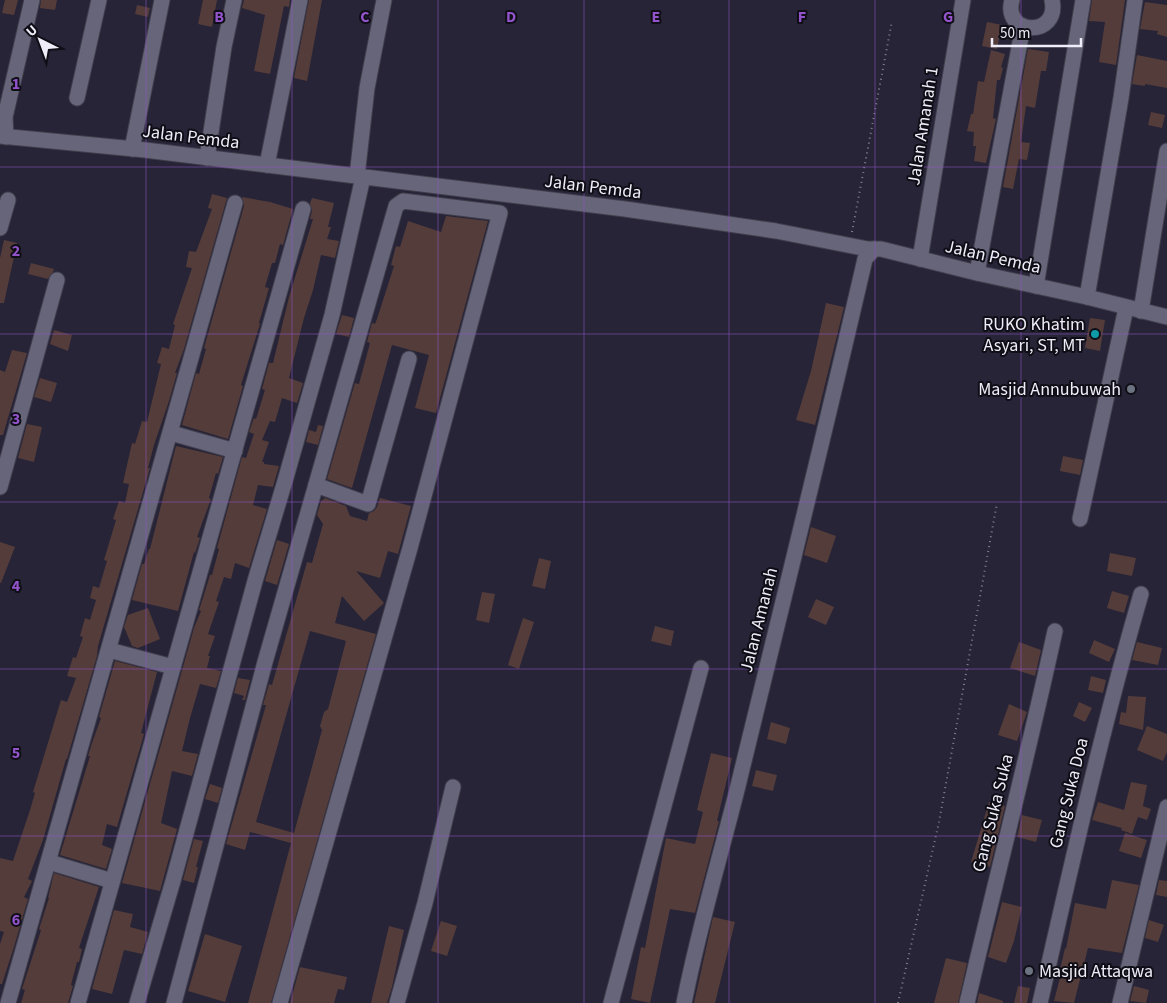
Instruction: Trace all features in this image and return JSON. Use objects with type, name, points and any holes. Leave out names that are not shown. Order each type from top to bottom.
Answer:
[{"type":"street","points":[[3,136],[5,117],[32,0]]},
{"type":"street","points":[[77,98],[99,0]]},
{"type":"street","points":[[132,149],[162,0]]},
{"type":"street","points":[[207,158],[224,47],[234,0]]},
{"type":"street","points":[[267,165],[300,0]]},
{"type":"street","points":[[137,1003],[173,881],[247,608],[285,482],[329,324],[360,176],[367,88],[384,0]]},
{"type":"street","name":"Jalan Amanah 1","points":[[920,259],[963,0]]},
{"type":"street","points":[[1012,0],[1011,10],[1017,22],[1023,26],[1037,28],[1048,20],[1054,8],[1052,0]]},
{"type":"street","points":[[1036,286],[1083,0]]},
{"type":"street","points":[[1087,297],[1121,98],[1135,0]]},
{"type":"street","points":[[977,274],[1023,26]]},
{"type":"street","name":"Jalan Pemda","points":[[3,136],[360,176],[625,209],[776,231],[920,259],[977,274],[1087,297],[1167,317]]},
{"type":"street","points":[[1141,311],[1167,151]]},
{"type":"street","points":[[0,228],[8,200]]},
{"type":"street","points":[[174,1003],[265,662],[396,206],[403,201],[500,213],[410,548],[280,1003]]},
{"type":"street","points":[[8,1003],[235,202]]},
{"type":"street","points":[[78,1003],[303,209]]},
{"type":"street","name":"Jalan Amanah","points":[[684,1003],[717,860],[808,504],[865,259],[874,249]]},
{"type":"street","points":[[0,486],[57,280]]},
{"type":"street","points":[[1080,519],[1126,308]]},
{"type":"street","points":[[316,485],[368,504],[409,359]]},
{"type":"street","points":[[171,433],[234,451]]},
{"type":"street","name":"Gang Suka Doa","points":[[1040,1003],[1112,694],[1141,594]]},
{"type":"street","name":"Gang Suka Suka","points":[[967,1003],[1055,631]]},
{"type":"street","points":[[109,650],[173,667]]},
{"type":"street","points":[[611,1003],[701,668]]},
{"type":"street","points":[[397,1003],[425,903],[453,787]]},
{"type":"street","points":[[1120,1003],[1167,806]]},
{"type":"street","points":[[49,862],[112,881]]},
{"type":"path","points":[[849,246],[892,21]]},
{"type":"path","points":[[898,1003],[938,822],[998,503]]},
{"type":"building","points":[[5,0],[18,0],[14,15],[2,13]]},
{"type":"building","points":[[41,0],[57,0],[55,10],[40,8]]},
{"type":"building","points":[[203,0],[217,0],[212,27],[198,24]]},
{"type":"building","points":[[244,0],[290,0],[289,7],[284,6],[270,74],[254,71],[265,15],[242,8]]},
{"type":"building","points":[[309,0],[322,0],[307,81],[294,78]]},
{"type":"building","points":[[1092,0],[1125,0],[1116,65],[1099,62],[1105,22],[1089,21]]},
{"type":"building","points":[[1145,2],[1167,5],[1167,37],[1157,34],[1158,31],[1140,29]]},
{"type":"building","points":[[137,5],[150,8],[148,17],[135,14]]},
{"type":"building","points":[[987,22],[1002,25],[997,49],[982,46]]},
{"type":"building","points":[[1028,49],[1049,52],[1046,71],[1041,71],[1035,108],[1026,106],[1021,142],[1030,143],[1027,160],[1019,159],[1013,189],[1003,187]]},
{"type":"building","points":[[991,50],[1005,54],[1000,80],[997,80],[993,118],[996,119],[986,163],[974,161],[976,146],[973,146],[974,132],[967,131],[971,114],[973,114],[978,81],[984,82]]},
{"type":"building","points":[[1137,55],[1167,61],[1167,88],[1132,84]]},
{"type":"building","points":[[1151,112],[1165,115],[1162,128],[1148,125]]},
{"type":"building","points":[[212,194],[227,198],[184,349],[175,373],[177,373],[169,401],[154,445],[148,468],[150,468],[67,759],[43,840],[28,879],[32,881],[24,897],[28,899],[2,984],[0,984],[0,944],[4,932],[0,931],[0,858],[13,861],[30,810],[35,793],[33,792],[61,700],[67,702],[76,678],[67,676],[73,657],[76,658],[83,637],[80,636],[85,618],[90,620],[96,600],[90,598],[93,586],[99,588],[107,561],[104,560],[116,520],[113,519],[119,501],[125,503],[129,484],[123,483],[132,443],[135,444],[142,421],[147,422],[161,364],[157,363],[162,347],[169,349],[175,325],[173,324],[192,268],[186,267],[189,251],[196,252],[212,209],[208,208]]},
{"type":"building","points":[[242,197],[270,202],[293,209],[283,245],[280,244],[275,263],[272,263],[265,287],[269,288],[241,385],[243,386],[228,439],[182,425],[196,373],[199,374],[206,349],[204,348],[244,206]]},
{"type":"building","points":[[312,198],[334,203],[328,227],[331,227],[327,239],[339,241],[335,258],[321,255],[304,318],[289,378],[303,383],[297,403],[282,398],[275,422],[270,421],[262,440],[269,442],[262,462],[279,466],[273,487],[258,485],[253,505],[267,509],[249,568],[235,563],[231,579],[224,577],[216,601],[219,602],[208,634],[215,636],[208,656],[210,656],[207,668],[221,671],[216,688],[200,684],[190,718],[182,751],[198,754],[192,776],[172,771],[161,823],[177,829],[160,891],[122,883],[194,628],[201,611],[199,610],[210,575],[212,575],[219,549],[217,548],[242,457],[246,458],[254,434],[249,432],[254,418],[256,419],[265,390],[262,389],[269,363],[273,363],[289,297],[313,219],[310,219],[312,211],[310,203]]},
{"type":"building","points":[[446,216],[488,221],[436,413],[415,408],[429,355],[392,345],[352,488],[327,479],[355,383],[359,384],[370,343],[367,342],[372,323],[375,324],[377,319],[394,266],[391,265],[396,246],[400,247],[408,221],[441,232]]},
{"type":"building","points":[[4,240],[17,243],[4,303],[0,303],[0,258]]},
{"type":"building","points":[[31,263],[54,269],[53,272],[48,279],[28,274]]},
{"type":"building","points":[[826,303],[844,307],[815,425],[796,420],[811,371]]},
{"type":"building","points":[[342,315],[354,318],[349,337],[336,334]]},
{"type":"building","name":"RUKO Khatim Asyari, ST, MT","points":[[1090,318],[1105,320],[1100,351],[1085,348]]},
{"type":"building","points":[[54,330],[72,335],[68,351],[50,344]]},
{"type":"building","points":[[12,350],[27,353],[3,435],[0,435],[0,370],[5,372]]},
{"type":"building","points":[[40,378],[57,383],[51,402],[34,397]]},
{"type":"building","points":[[27,424],[42,427],[34,462],[18,458]]},
{"type":"building","points":[[318,425],[323,426],[318,445],[306,442],[309,430],[316,432]]},
{"type":"building","points":[[176,446],[223,457],[218,474],[216,473],[209,498],[211,499],[197,537],[200,538],[194,552],[178,611],[132,600],[142,564],[144,564],[150,549]]},
{"type":"building","points":[[1063,456],[1083,460],[1080,475],[1060,471]]},
{"type":"building","points":[[325,498],[346,506],[350,516],[367,521],[369,513],[377,507],[380,498],[411,506],[398,554],[388,551],[380,578],[356,571],[384,603],[364,621],[342,596],[335,623],[376,634],[271,1003],[248,1003],[291,843],[250,832],[245,850],[226,844],[266,705],[263,705],[269,684],[272,685],[307,562],[312,563],[323,524],[317,515],[321,501]],"holes":[[[310,631],[346,641],[328,709],[324,712],[320,726],[322,730],[294,833],[256,822]]]},
{"type":"building","points":[[811,527],[836,536],[827,563],[804,555]]},
{"type":"building","points":[[277,540],[289,544],[277,585],[265,581]]},
{"type":"building","points":[[0,542],[15,547],[1,583],[0,583]]},
{"type":"building","points":[[1110,553],[1136,558],[1132,576],[1107,571]]},
{"type":"building","points":[[539,558],[551,561],[545,589],[532,586]]},
{"type":"building","points":[[1112,591],[1129,596],[1124,613],[1107,608]]},
{"type":"building","points":[[482,592],[495,594],[489,623],[476,620]]},
{"type":"building","points":[[816,599],[834,607],[826,625],[808,617]]},
{"type":"building","points":[[148,608],[160,639],[138,648],[132,646],[124,627],[128,615]]},
{"type":"building","points":[[523,618],[534,622],[519,669],[508,665]]},
{"type":"building","points":[[655,626],[674,631],[671,646],[651,641]]},
{"type":"building","points":[[1094,640],[1115,649],[1109,662],[1089,653]]},
{"type":"building","points":[[1019,642],[1041,650],[1035,676],[1010,668]]},
{"type":"building","points":[[1137,642],[1162,648],[1158,665],[1132,660]]},
{"type":"building","points":[[115,661],[157,672],[141,733],[144,734],[117,827],[107,824],[102,845],[112,849],[106,869],[60,855],[90,756],[88,756],[101,718],[99,717]]},
{"type":"building","points":[[1091,676],[1106,680],[1103,693],[1088,690]]},
{"type":"building","points":[[238,678],[250,680],[245,700],[242,700],[244,696],[234,693]]},
{"type":"building","points":[[1128,696],[1146,697],[1143,730],[1119,724],[1121,712],[1126,713]]},
{"type":"building","points":[[1079,702],[1092,708],[1085,722],[1073,716]]},
{"type":"building","points":[[1009,704],[1027,712],[1017,741],[998,735]]},
{"type":"building","points":[[771,722],[790,728],[786,744],[767,739]]},
{"type":"building","points":[[1147,726],[1167,734],[1167,752],[1163,761],[1137,750]]},
{"type":"building","points":[[711,753],[732,758],[717,821],[719,821],[695,913],[670,909],[650,1003],[631,999],[641,947],[645,948],[666,838],[695,844],[703,812],[697,810]]},
{"type":"building","points":[[756,770],[777,775],[773,791],[752,786]]},
{"type":"building","points":[[1131,782],[1147,785],[1143,806],[1151,809],[1147,820],[1138,817],[1132,834],[1121,830],[1122,828],[1092,820],[1098,802],[1124,810]]},
{"type":"building","points":[[210,784],[222,788],[218,803],[205,799]]},
{"type":"building","points":[[989,802],[1005,806],[990,867],[971,862]]},
{"type":"building","points":[[1022,815],[1042,820],[1036,842],[1017,837]]},
{"type":"building","points":[[1125,833],[1147,840],[1141,858],[1119,851]]},
{"type":"building","points":[[194,839],[203,841],[194,883],[183,880]]},
{"type":"building","points":[[54,873],[99,887],[79,948],[82,949],[71,985],[73,986],[68,1003],[21,1003],[25,990],[22,989],[41,930],[39,929],[49,898]]},
{"type":"building","points":[[1112,880],[1139,885],[1122,953],[1088,948],[1074,1003],[1054,1001],[1075,903],[1106,909]]},
{"type":"building","points":[[1159,880],[1167,881],[1167,897],[1156,895]]},
{"type":"building","points":[[1002,902],[1022,907],[1014,941],[1006,963],[988,957]]},
{"type":"building","points":[[114,910],[133,914],[130,927],[148,932],[142,954],[124,950],[112,994],[92,989]]},
{"type":"building","points":[[713,917],[735,922],[715,1003],[694,1003]]},
{"type":"building","points":[[1149,920],[1164,925],[1158,942],[1145,938]]},
{"type":"building","points":[[441,921],[457,926],[447,956],[431,951]]},
{"type":"building","points":[[389,926],[404,930],[392,987],[387,1003],[371,1003]]},
{"type":"building","points":[[205,934],[242,946],[225,1002],[188,991]]},
{"type":"building","points":[[946,958],[967,963],[958,1003],[934,1003]]},
{"type":"building","points":[[300,967],[347,977],[344,990],[338,989],[334,1003],[290,1003]]},
{"type":"building","points":[[1018,986],[1030,988],[1027,1003],[1014,1003]]},
{"type":"building","points":[[1134,986],[1149,990],[1146,1003],[1130,1001]]},
{"type":"building","points":[[979,993],[1003,1001],[1003,1003],[977,1003]]},
{"type":"place","name":"RUKO Khatim Asyari, ST, MT","points":[[1095,334]]},
{"type":"place","name":"Masjid Annubuwah","points":[[1131,389]]},
{"type":"place","name":"Masjid Attaqwa","points":[[1029,971]]}]
